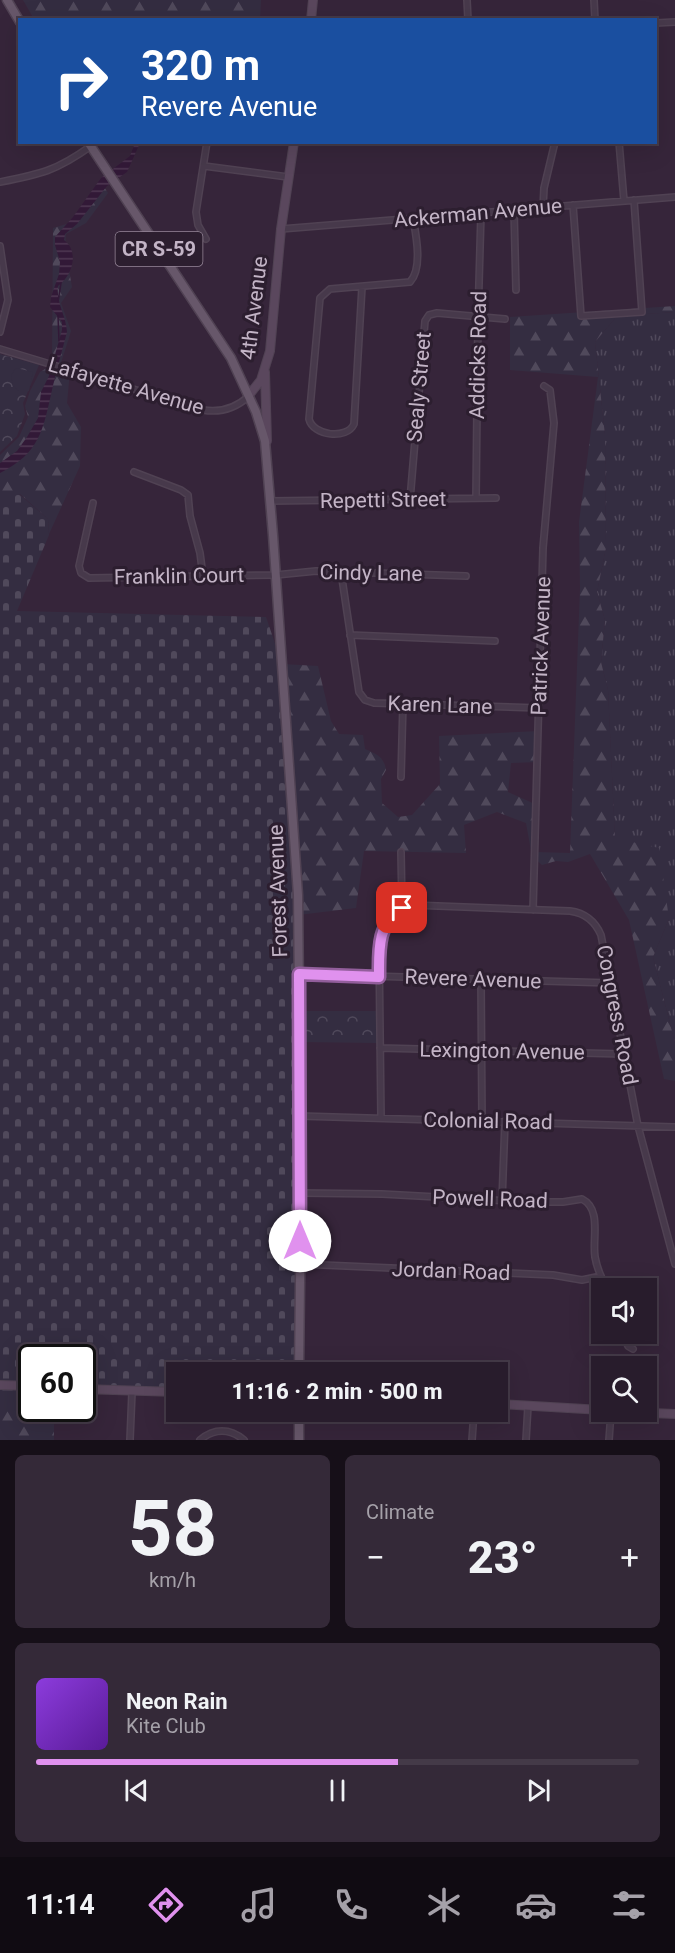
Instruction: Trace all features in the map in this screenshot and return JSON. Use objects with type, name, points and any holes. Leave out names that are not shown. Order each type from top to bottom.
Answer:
[{"type":"main road","points":[[7,0],[18,19]]},
{"type":"main road","points":[[311,18],[314,0]]},
{"type":"main road","name":"CR S-59","points":[[90,144],[223,344],[249,395]]},
{"type":"main road","name":"4th Avenue","points":[[249,395],[265,370],[270,351],[281,229],[294,144]]},
{"type":"main road","points":[[265,370],[267,456],[276,575]]},
{"type":"main road","points":[[249,395],[261,426],[267,456]]},
{"type":"main road","name":"Forest Avenue","points":[[276,575],[298,895],[301,1193],[299,1362]]},
{"type":"main road","points":[[0,1384],[18,1385]]},
{"type":"main road","points":[[96,1390],[166,1392]]},
{"type":"main road","points":[[508,1405],[591,1409]]},
{"type":"main road","points":[[657,1413],[675,1414]]},
{"type":"main road","points":[[298,1422],[299,1440]]},
{"type":"street","points":[[467,0],[468,18]]},
{"type":"street","points":[[594,0],[595,18]]},
{"type":"street","points":[[657,23],[675,22]]},
{"type":"street","points":[[0,182],[50,171],[70,161],[90,144]]},
{"type":"street","points":[[206,239],[196,219],[207,144]]},
{"type":"street","points":[[543,208],[544,188],[555,144]]},
{"type":"street","points":[[619,144],[624,201]]},
{"type":"street","points":[[204,166],[288,177]]},
{"type":"street","name":"Ackerman Avenue","points":[[281,229],[675,197]]},
{"type":"street","points":[[573,205],[581,316],[642,312],[634,200]]},
{"type":"street","points":[[514,210],[516,290]]},
{"type":"street","name":"Addicks Road","points":[[476,498],[482,213]]},
{"type":"street","points":[[362,287],[354,424],[348,433],[315,429],[309,419],[320,298],[330,289],[407,283],[413,279],[417,253],[413,218]]},
{"type":"street","points":[[0,246],[8,300],[0,332]]},
{"type":"street","name":"Sealy Street","points":[[410,500],[425,321],[429,315],[436,313],[505,320]]},
{"type":"street","name":"Lafayette Avenue","points":[[0,349],[203,410],[221,411],[230,408],[249,395]]},
{"type":"street","name":"Patrick Avenue","points":[[533,910],[543,548],[554,423],[550,390],[544,386]]},
{"type":"street","points":[[134,472],[182,490],[188,495],[190,516],[200,553],[202,576]]},
{"type":"street","name":"Repetti Street","points":[[271,501],[496,498]]},
{"type":"street","name":"Franklin Court","points":[[93,503],[79,566],[82,574],[89,578],[276,575]]},
{"type":"street","name":"Cindy Lane","points":[[276,575],[315,571],[466,576]]},
{"type":"street","name":"Karen Lane","points":[[341,572],[355,671],[361,696],[369,702],[539,708]]},
{"type":"street","points":[[350,635],[495,641]]},
{"type":"street","points":[[401,777],[403,704]]},
{"type":"street","points":[[381,1118],[380,937],[387,921],[402,908],[401,852]]},
{"type":"street","name":"Congress Road","points":[[402,908],[412,906],[577,912],[594,922],[601,935],[638,1126],[675,1264]]},
{"type":"street","name":"Revere Avenue","points":[[299,974],[611,983]]},
{"type":"street","points":[[481,980],[482,1121]]},
{"type":"street","name":"Lexington Avenue","points":[[380,1048],[624,1054]]},
{"type":"street","name":"Colonial Road","points":[[300,1116],[675,1127]]},
{"type":"street","points":[[502,1201],[505,1121]]},
{"type":"street","name":"Powell Road","points":[[301,1193],[382,1194],[502,1201],[563,1202],[577,1199],[586,1201],[595,1220],[595,1254],[601,1276]]},
{"type":"street","name":"Jordan Road","points":[[300,1264],[553,1275],[582,1280],[601,1276]]},
{"type":"street","points":[[627,1344],[633,1349]]},
{"type":"street","points":[[130,1440],[132,1392]]},
{"type":"street","points":[[526,1440],[528,1406]]},
{"type":"street","points":[[472,1440],[473,1422]]},
{"type":"street","points":[[609,1440],[610,1422]]},
{"type":"street","points":[[200,1440],[212,1432],[224,1430],[244,1440]]},
{"type":"green space","points":[[23,0],[261,0],[260,18],[33,18]]},
{"type":"green space","points":[[104,187],[108,193],[86,223],[66,234],[65,247],[72,287],[61,303],[71,331],[60,366],[70,371],[67,403],[81,427],[80,466],[49,534],[48,519],[20,494],[0,494],[0,455],[19,437],[28,417],[25,406],[30,391],[40,372],[52,365],[53,228],[70,223]]},
{"type":"green space","points":[[675,306],[675,312],[617,316],[595,342],[605,435],[606,548],[597,592],[605,620],[601,662],[608,690],[615,838],[659,848],[669,919],[653,957],[675,1043],[675,1081],[664,1079],[629,920],[590,854],[568,862],[556,861],[542,865],[532,856],[526,823],[497,812],[464,825],[466,853],[364,851],[356,908],[298,915],[282,664],[318,666],[331,721],[339,734],[363,735],[365,749],[382,759],[386,770],[381,779],[382,803],[398,817],[412,815],[440,784],[439,736],[539,731],[538,762],[511,763],[508,792],[537,805],[535,852],[570,853],[580,589],[579,522],[598,377],[510,370],[510,317]]},
{"type":"green space","points":[[675,312],[675,1043],[653,957],[669,919],[615,839],[608,690],[601,662],[605,620],[597,592],[606,548],[605,435],[595,342],[617,316]]},
{"type":"green space","points":[[0,354],[39,365],[23,403],[25,414],[17,436],[0,452]]},
{"type":"green space","points":[[16,368],[33,372],[29,391],[19,391],[13,386],[11,375]]},
{"type":"green space","points":[[0,494],[19,494],[48,519],[49,535],[17,611],[266,617],[282,664],[298,895],[299,1362],[166,1362],[166,1392],[96,1389],[96,1344],[18,1344],[18,1386],[0,1385]]},
{"type":"green space","points":[[299,1011],[379,1011],[379,1043],[299,1042]]},
{"type":"green space","points":[[0,1385],[18,1386],[18,1422],[54,1422],[54,1440],[0,1440]]},
{"type":"shaded area","points":[[135,144],[140,144],[127,172],[107,186],[77,224],[65,234],[64,240],[69,245],[73,257],[67,276],[58,286],[58,292],[67,332],[46,417],[32,448],[24,457],[0,473],[0,463],[17,451],[38,418],[41,392],[49,376],[62,330],[62,322],[50,307],[60,262],[55,237],[73,217],[101,178],[130,156]]},
{"type":"waterway","points":[[58,302],[61,283]]},
{"type":"waterway","points":[[58,316],[59,341]]},
{"type":"route","points":[[300,1241],[299,974],[379,977],[380,937],[387,921],[402,908]]}]
